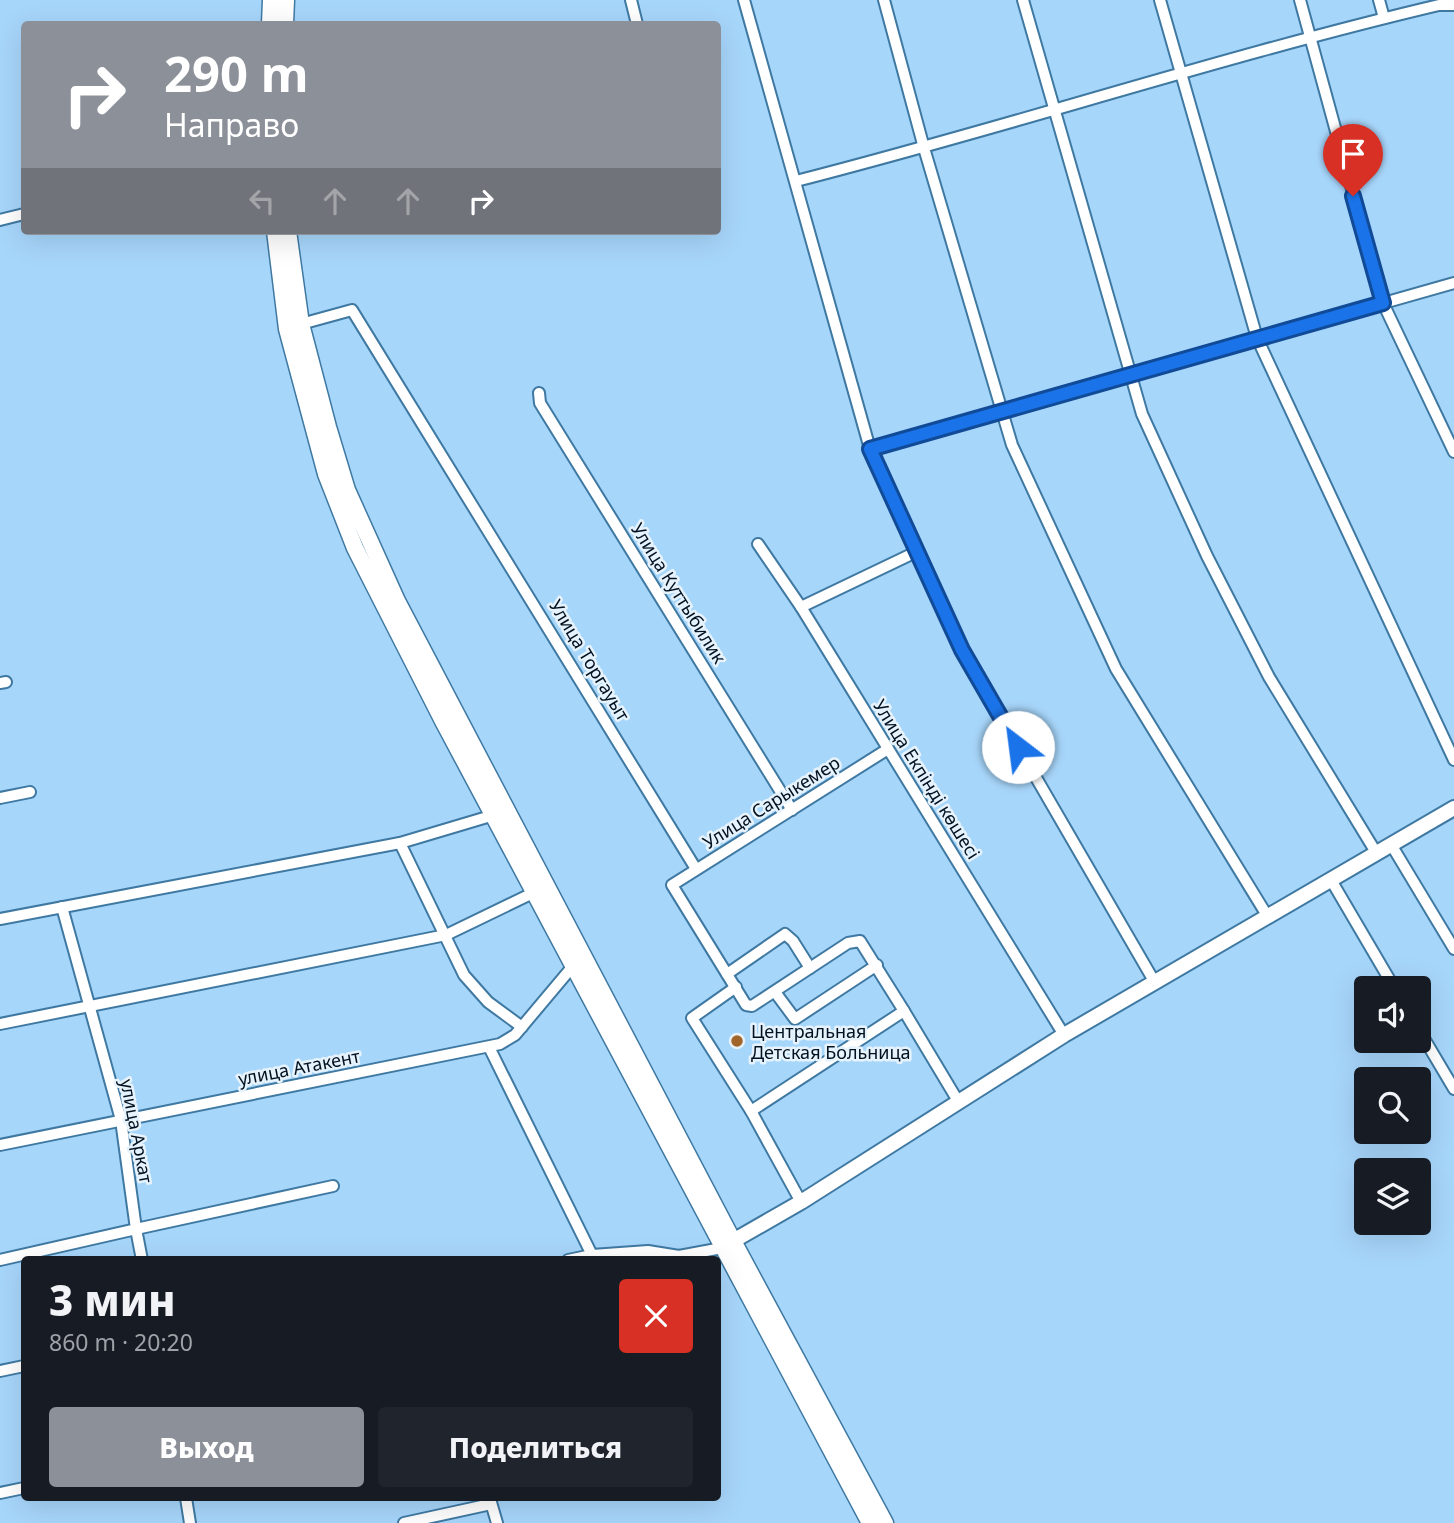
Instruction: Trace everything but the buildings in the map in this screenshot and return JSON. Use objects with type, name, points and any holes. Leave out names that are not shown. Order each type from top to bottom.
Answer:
[{"type":"highway","points":[[270,21],[271,0]]},
{"type":"highway","points":[[285,21],[286,0]]},
{"type":"highway","points":[[275,235],[287,329],[314,435],[355,548],[398,619],[870,1523]]},
{"type":"highway","points":[[289,235],[301,324],[347,490],[398,619],[494,816],[573,967],[885,1523]]},
{"type":"main road","points":[[727,1245],[801,1202],[1064,1035],[1454,808]]},
{"type":"street","points":[[631,0],[636,21]]},
{"type":"street","points":[[744,0],[870,449],[962,650],[1154,981]]},
{"type":"street","points":[[884,0],[924,148],[1000,412],[1012,445],[1116,669],[1268,917]]},
{"type":"street","points":[[1023,0],[1142,414],[1196,532],[1263,665],[1377,854]]},
{"type":"street","points":[[1160,0],[1257,338],[1454,760]]},
{"type":"street","points":[[1300,0],[1383,303],[1454,452]]},
{"type":"street","points":[[1379,0],[1384,18]]},
{"type":"street","points":[[796,181],[924,148],[1310,36],[1443,2],[1454,5]]},
{"type":"street","points":[[0,220],[21,215]]},
{"type":"street","points":[[870,449],[1454,283]]},
{"type":"street","name":"Улица Торгауыт","points":[[301,324],[352,310],[696,869]]},
{"type":"street","name":"Улица Куттыбилик","points":[[538,393],[540,403],[792,810]]},
{"type":"street","name":"Улица Екпінді көшесі","points":[[758,544],[801,607],[1064,1035]]},
{"type":"street","points":[[801,607],[916,552]]},
{"type":"street","name":"Улица Сарыкемер","points":[[727,974],[672,885],[888,749]]},
{"type":"street","points":[[0,798],[30,792]]},
{"type":"street","points":[[0,919],[400,843],[494,816]]},
{"type":"street","points":[[400,843],[464,975],[488,1002],[522,1027]]},
{"type":"street","points":[[1392,846],[1454,949]]},
{"type":"street","points":[[1331,880],[1387,976]]},
{"type":"street","points":[[0,1024],[446,935],[536,892]]},
{"type":"street","name":"улица Аркат","points":[[62,908],[121,1120],[141,1256]]},
{"type":"street","points":[[810,968],[793,941],[785,934],[727,974],[747,1005],[752,1006],[775,992],[848,943],[860,941],[958,1101]]},
{"type":"street","points":[[775,992],[795,1019],[877,965]]},
{"type":"street","name":"улица Атакент","points":[[0,1144],[509,1041],[573,967]]},
{"type":"street","points":[[736,987],[692,1018],[751,1111],[801,1202]]},
{"type":"street","points":[[751,1111],[904,1011]]},
{"type":"street","points":[[489,1047],[592,1255]]},
{"type":"street","points":[[1431,1050],[1454,1089]]},
{"type":"street","points":[[0,1260],[333,1185]]},
{"type":"street","points":[[587,1256],[648,1251],[678,1256],[727,1245]]},
{"type":"street","points":[[0,1371],[21,1367]]},
{"type":"street","points":[[0,1493],[21,1489]]},
{"type":"street","points":[[187,1501],[191,1523]]},
{"type":"street","points":[[404,1523],[491,1501],[497,1523]]},
{"type":"place","name":"Центральная Детская Больница","points":[[737,1041]]},
{"type":"route","points":[[1018,747],[962,650],[870,449],[1383,303],[1353,196]]}]
